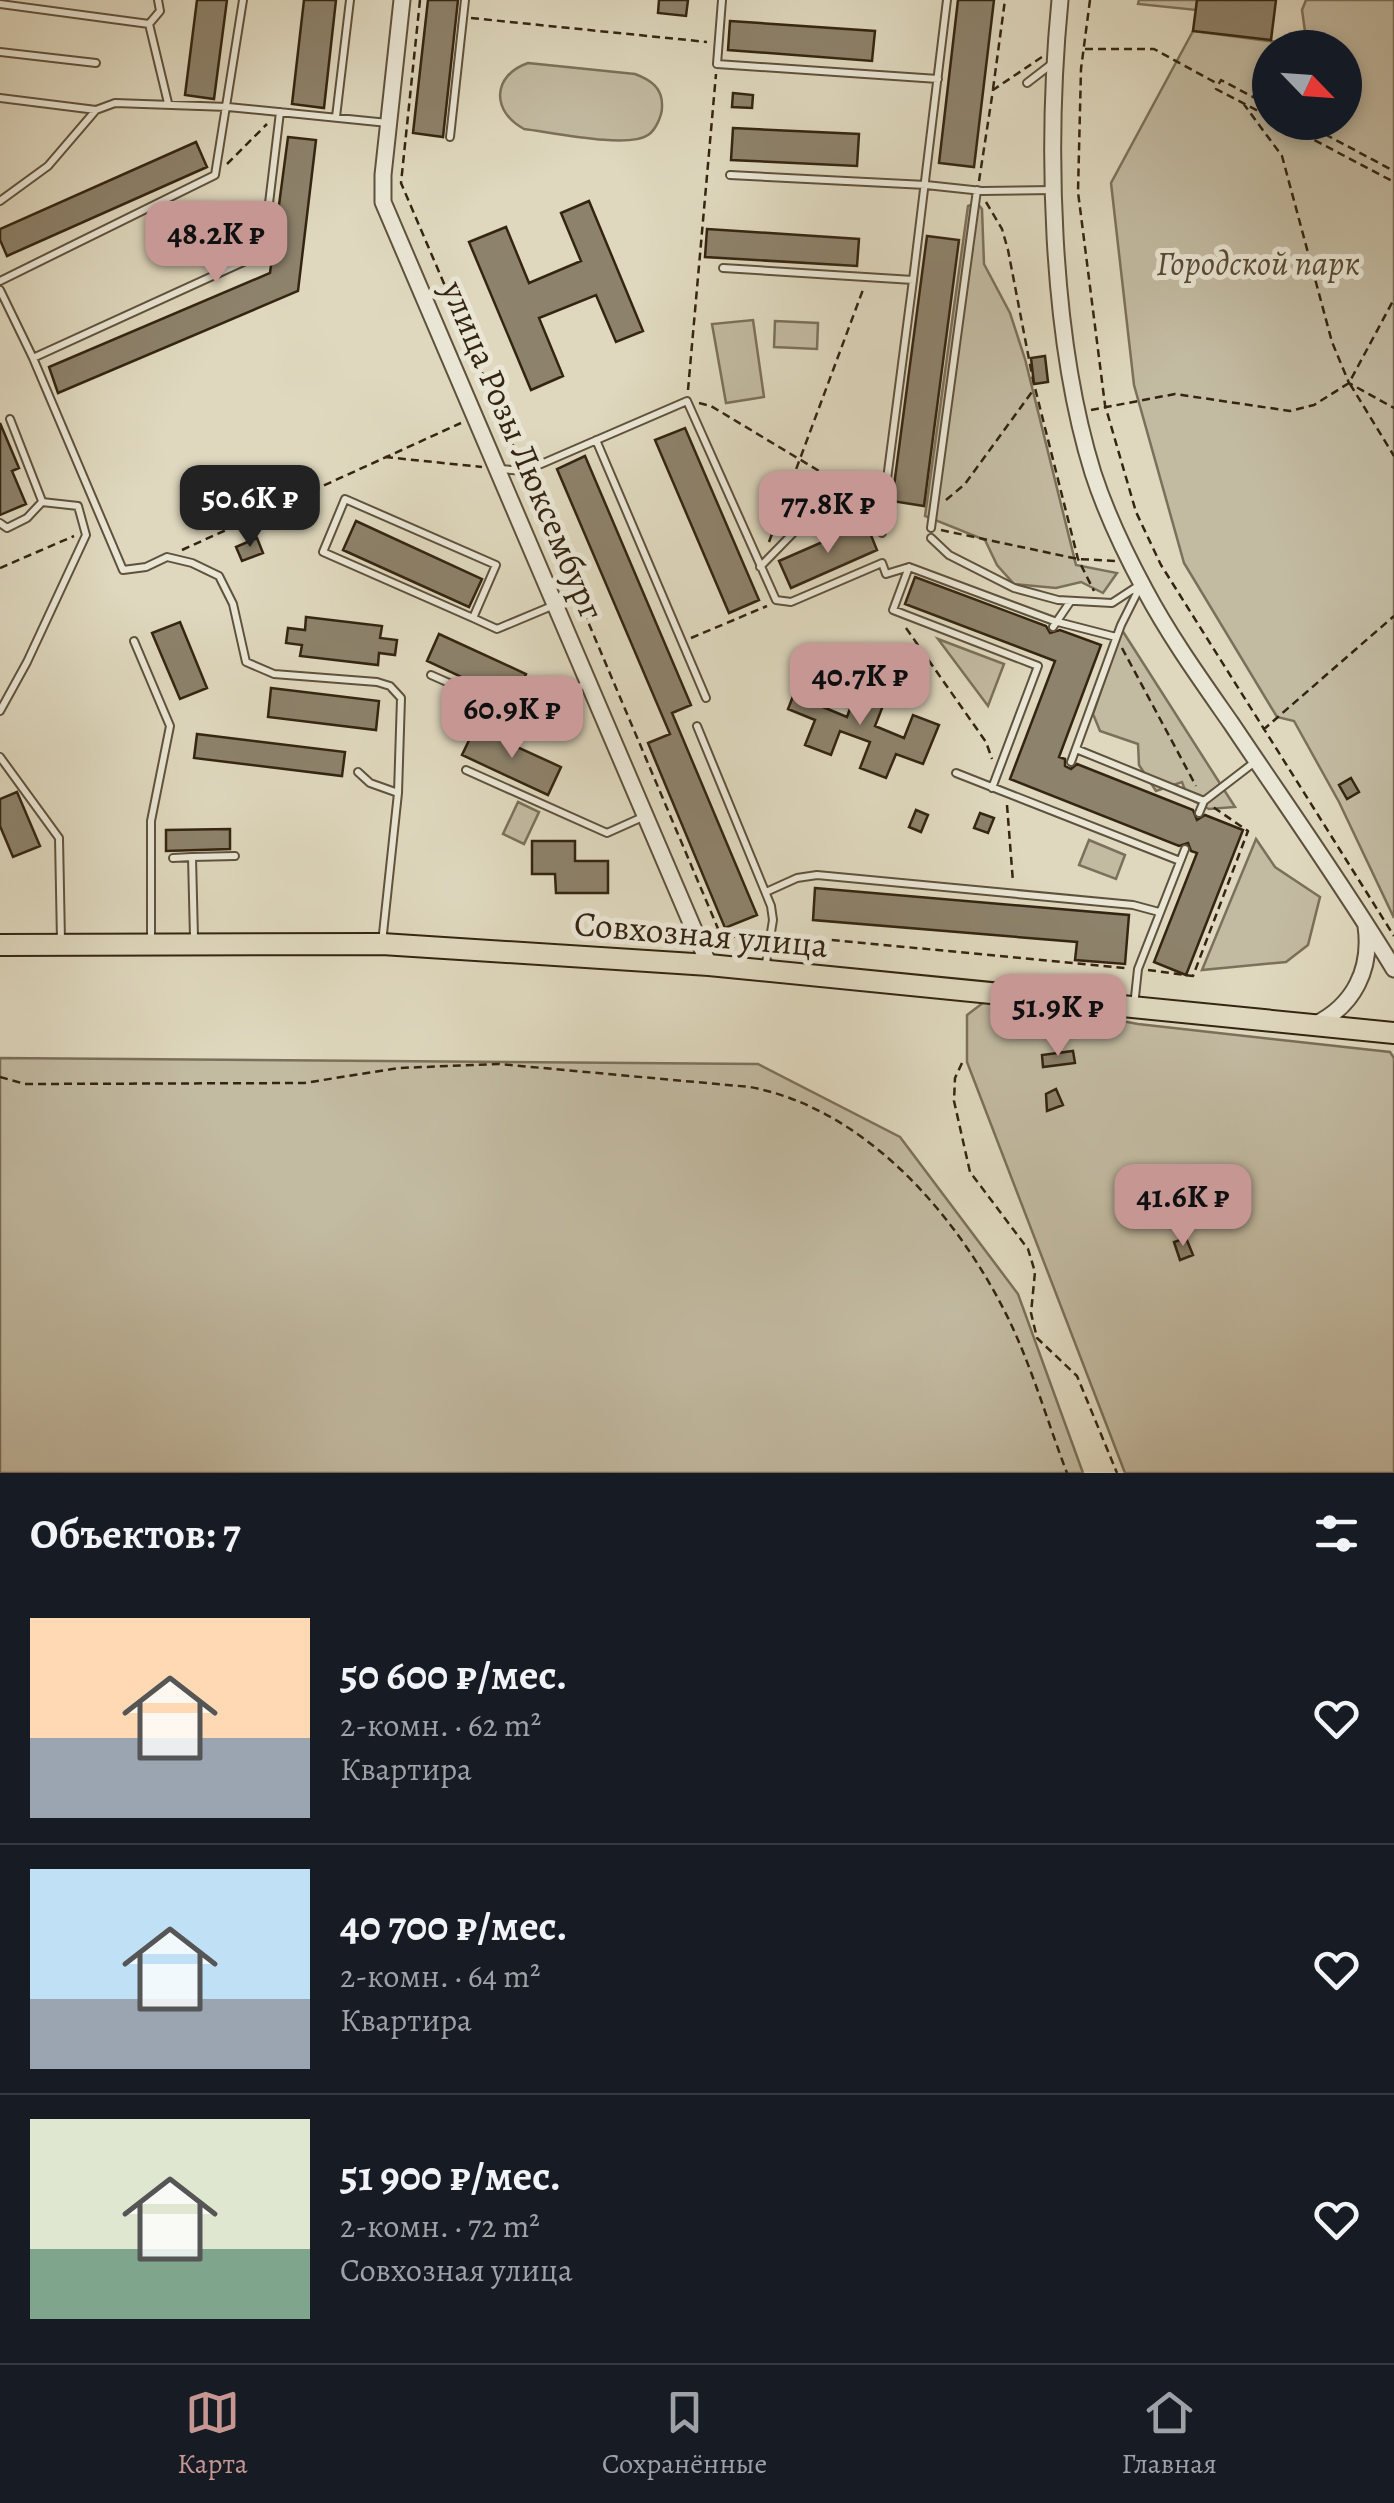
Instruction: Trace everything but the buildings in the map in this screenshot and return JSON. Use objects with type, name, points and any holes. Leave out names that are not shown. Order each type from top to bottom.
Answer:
[{"type":"main road","name":"Совхозная улица","points":[[0,945],[382,944],[709,965],[1394,1034]]},
{"type":"street","name":"улица Розы Люксембург","points":[[402,0],[383,202],[709,965]]},
{"type":"street","points":[[1060,0],[1054,55],[1054,190],[1061,294],[1079,414],[1093,472],[1131,562],[1180,649],[1394,969]]},
{"type":"street","points":[[1314,1024],[1339,1009],[1357,988],[1367,956],[1365,924]]},
{"type":"lane","points":[[149,24],[160,10],[158,0]]},
{"type":"lane","points":[[0,280],[215,175],[243,0]]},
{"type":"lane","points":[[336,118],[350,0]]},
{"type":"lane","points":[[450,137],[465,0]]},
{"type":"lane","points":[[722,0],[717,64],[938,79]]},
{"type":"lane","points":[[884,502],[947,0]]},
{"type":"lane","points":[[0,4],[149,24]]},
{"type":"lane","points":[[149,24],[168,103]]},
{"type":"lane","points":[[0,52],[96,64]]},
{"type":"lane","points":[[1027,83],[1054,55]]},
{"type":"lane","points":[[0,98],[96,110],[115,103],[168,103],[389,123]]},
{"type":"lane","points":[[0,200],[48,166],[96,110]]},
{"type":"lane","points":[[34,358],[264,253],[280,112]]},
{"type":"lane","points":[[730,175],[977,190],[1054,190]]},
{"type":"lane","points":[[930,528],[977,190]]},
{"type":"lane","points":[[723,268],[913,280]]},
{"type":"lane","points":[[0,290],[34,358],[123,570],[146,567],[167,557],[219,576],[233,604],[246,662],[274,674],[377,682],[397,691],[403,708],[398,793],[382,944]]},
{"type":"lane","points":[[498,468],[524,472],[687,401],[771,594],[778,602],[791,602],[882,563],[886,574],[909,567],[1053,624],[1116,637]]},
{"type":"lane","points":[[10,419],[42,502]]},
{"type":"lane","points":[[596,440],[706,698]]},
{"type":"lane","points":[[760,567],[815,513],[844,491],[854,491],[869,499],[882,532]]},
{"type":"lane","points":[[473,618],[496,566],[346,500],[323,552],[473,618],[497,628],[556,604]]},
{"type":"lane","points":[[0,524],[7,528],[28,518],[42,502]]},
{"type":"lane","points":[[0,712],[86,535],[78,506],[42,502]]},
{"type":"lane","points":[[930,538],[949,555],[1014,588],[1070,601],[1112,603],[1142,583]]},
{"type":"lane","points":[[909,567],[893,610],[1038,666]]},
{"type":"lane","points":[[1070,762],[1116,637],[1142,583]]},
{"type":"lane","points":[[1053,624],[1070,601]]},
{"type":"lane","points":[[134,641],[170,726],[150,821],[152,945]]},
{"type":"lane","points":[[994,784],[1042,656]]},
{"type":"lane","points":[[432,676],[519,714],[590,682]]},
{"type":"lane","points":[[696,726],[773,914],[765,970]]},
{"type":"lane","points":[[1076,748],[1204,801]]},
{"type":"lane","points":[[0,756],[59,838],[60,945]]},
{"type":"lane","points":[[1200,813],[1204,801],[1256,761]]},
{"type":"lane","points":[[466,770],[606,833],[646,816]]},
{"type":"lane","points":[[358,772],[370,783],[398,793]]},
{"type":"lane","points":[[956,773],[994,784],[1006,794],[1180,861]]},
{"type":"lane","points":[[1052,811],[1057,798]]},
{"type":"lane","points":[[1134,1007],[1138,969],[1185,848]]},
{"type":"lane","points":[[173,858],[235,856]]},
{"type":"lane","points":[[192,857],[194,945]]},
{"type":"lane","points":[[766,892],[810,875],[1133,905],[1159,912]]},
{"type":"path","points":[[420,0],[401,183],[722,938],[771,934],[1192,976],[1248,831],[1204,801],[1116,637]]},
{"type":"path","points":[[1005,0],[977,190],[995,214],[1008,250],[1035,388],[1078,559],[1100,604]]},
{"type":"path","points":[[1090,0],[1078,192],[1104,405],[1136,512],[1161,564],[1262,730],[1394,936]]},
{"type":"path","points":[[463,17],[718,43]]},
{"type":"path","points":[[1084,49],[1154,49],[1218,84]]},
{"type":"path","points":[[993,90],[1054,55]]},
{"type":"path","points":[[717,64],[687,401],[711,406],[854,491]]},
{"type":"path","points":[[1252,96],[1221,80],[1216,89],[1252,109]]},
{"type":"path","points":[[1243,104],[1282,156],[1332,342],[1350,383],[1394,456]]},
{"type":"path","points":[[215,175],[280,112]]},
{"type":"path","points":[[1314,140],[1394,182]]},
{"type":"path","points":[[1336,140],[1394,171]]},
{"type":"path","points":[[707,174],[730,175]]},
{"type":"path","points":[[699,266],[723,268]]},
{"type":"path","points":[[760,567],[868,278]]},
{"type":"path","points":[[1079,414],[1104,405],[1175,394],[1290,412],[1314,405],[1350,383],[1394,299]]},
{"type":"path","points":[[1350,383],[1394,408]]},
{"type":"path","points":[[942,502],[965,484],[1035,388]]},
{"type":"path","points":[[167,557],[476,416]]},
{"type":"path","points":[[383,456],[498,468]]},
{"type":"path","points":[[0,568],[103,523]]},
{"type":"path","points":[[930,528],[1078,559],[1131,562]]},
{"type":"path","points":[[682,642],[778,602]]},
{"type":"path","points":[[893,610],[986,742],[994,784]]},
{"type":"path","points":[[1262,730],[1394,616]]},
{"type":"path","points":[[1006,794],[1014,893]]},
{"type":"path","points":[[1,1080],[25,1084],[304,1083],[399,1068],[499,1064],[750,1087],[784,1094],[831,1115],[902,1171],[950,1227],[1004,1309],[1067,1473]]},
{"type":"path","points":[[962,1064],[954,1078],[954,1102],[970,1172],[1028,1249],[1035,1272],[1032,1313],[1037,1338],[1076,1376],[1117,1473]]},
{"type":"green space","points":[[1139,0],[1197,0],[1196,10],[1138,4]]},
{"type":"green space","name":"Городской парк","points":[[1306,0],[1394,0],[1394,918],[1339,802],[1294,721],[1277,717],[1184,563],[1134,385],[1111,183],[1193,31],[1252,39],[1252,140],[1362,140],[1362,30],[1305,30],[1302,10]]},
{"type":"green space","points":[[528,63],[641,76],[655,86],[662,100],[658,122],[648,135],[624,140],[524,129],[506,113],[500,94],[507,76]]},
{"type":"green space","points":[[977,203],[982,209],[984,264],[1010,313],[1025,359],[1076,565],[1117,573],[1103,593],[1081,582],[1056,588],[1014,584],[997,565],[985,540],[925,516],[968,206]]},
{"type":"green space","points":[[753,320],[764,397],[726,403],[712,324]]},
{"type":"green space","points":[[775,321],[818,323],[817,349],[774,347]]},
{"type":"green space","points":[[1122,630],[1235,807],[1209,809],[1188,798],[1182,782],[1156,791],[1139,765],[1138,744],[1100,731],[1093,714]]},
{"type":"green space","points":[[938,639],[1004,664],[988,706]]},
{"type":"green space","points":[[518,802],[539,812],[524,844],[503,834]]},
{"type":"green space","points":[[1256,839],[1275,867],[1320,897],[1308,945],[1286,962],[1202,970]]},
{"type":"green space","points":[[1089,840],[1125,855],[1116,879],[1079,865]]},
{"type":"green space","points":[[984,1002],[1062,1010],[1138,1024],[1390,1052],[1394,1058],[1394,1473],[1125,1473],[967,1062],[967,1015]]},
{"type":"green space","points":[[0,1058],[758,1064],[900,1137],[1018,1294],[1083,1473],[0,1473]]}]
